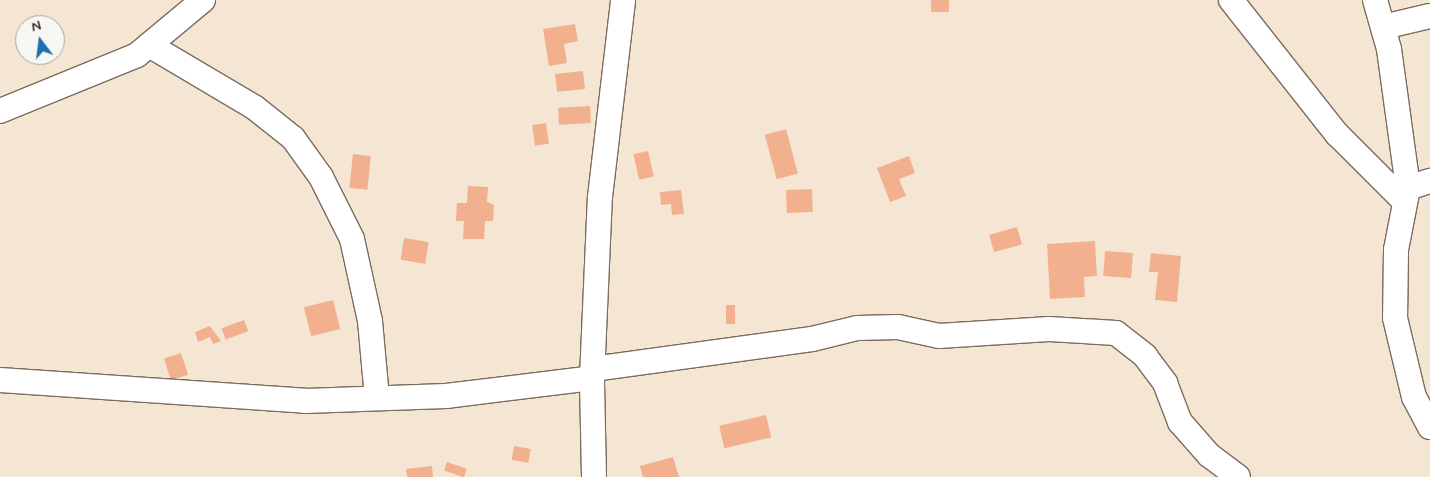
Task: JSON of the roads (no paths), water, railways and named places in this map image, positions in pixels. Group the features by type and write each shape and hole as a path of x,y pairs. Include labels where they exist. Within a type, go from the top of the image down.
{"street":[{"path":"0,111 137,55 203,0"},
{"path":"594,477 592,373 600,197 623,0"},
{"path":"1230,0 1338,134 1406,195"},
{"path":"1375,0 1403,134 1406,195 1396,250 1395,318 1414,397 1430,427"},
{"path":"1382,27 1430,16"},
{"path":"149,45 254,107 293,138 321,177 352,239 370,320 377,398"},
{"path":"1406,195 1430,181"},
{"path":"0,380 306,401 446,396 857,328 898,327 939,336 1049,329 1116,334 1145,356 1165,383 1180,422 1209,455 1238,477"}]}
